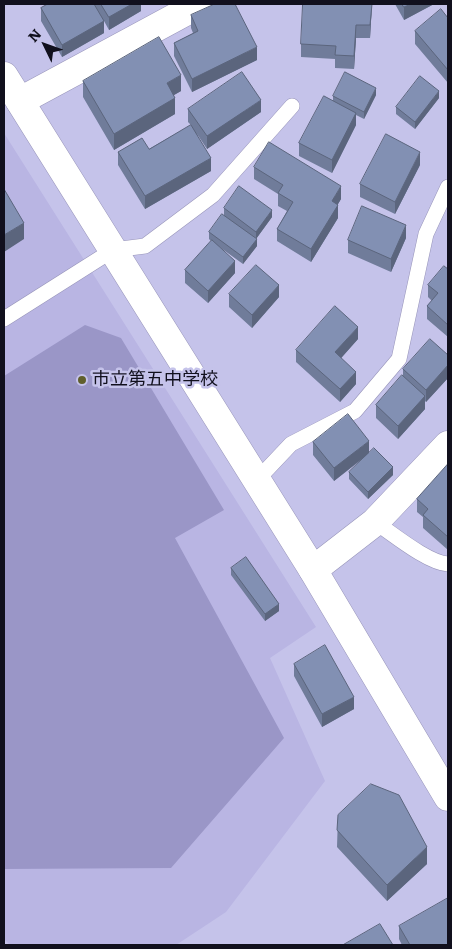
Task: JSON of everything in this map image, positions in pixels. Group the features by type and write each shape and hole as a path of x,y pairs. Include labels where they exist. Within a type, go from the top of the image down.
{"street":[{"path":"20,101 200,4"},
{"path":"4,76 313,570 448,797"},
{"path":"313,570 375,522 448,445"}],"lane":[{"path":"4,319 113,250 145,246 213,195 292,106"},
{"path":"257,480 291,444 355,411 400,359 426,234 448,187"},
{"path":"375,522 425,555 440,563 448,564"}],"shaded area":[{"name":"市立第五中学校","path":"4,133 316,627 270,658 325,781 226,912 176,945 10,945 4,939"},
{"name":"市立第五中学校","path":"85,325 121,338 224,510 175,538 284,738 171,868 4,869 4,376"}],"building":[{"path":"48,4 94,4 104,21 62,45 41,8"},
{"path":"101,4 132,4 109,17"},
{"path":"215,4 235,4 257,47 192,79 174,43 198,31 191,15"},
{"path":"303,4 372,4 370,25 356,25 354,56 335,55 336,46 301,44"},
{"path":"441,9 448,18 448,70 415,31"},
{"path":"159,37 181,75 167,83 175,98 114,134 83,81"},
{"path":"242,72 261,100 207,136 188,109"},
{"path":"345,72 376,88 364,112 333,96"},
{"path":"420,76 439,91 415,122 396,107"},
{"path":"324,96 356,113 332,160 299,143"},
{"path":"191,125 211,158 145,196 118,152 142,138 149,149"},
{"path":"386,134 420,152 395,202 360,184"},
{"path":"269,142 341,186 332,201 338,205 311,249 277,229 293,202 278,193 283,185 254,167"},
{"path":"239,186 272,210 256,232 224,208"},
{"path":"4,189 24,223 4,235"},
{"path":"362,206 406,225 391,259 348,240"},
{"path":"222,214 257,239 243,257 209,232"},
{"path":"212,240 235,261 208,291 185,270"},
{"path":"256,265 279,285 252,315 229,294"},
{"path":"444,266 448,269 448,325 427,306 438,293 428,285"},
{"path":"335,306 358,327 335,352 356,372 340,389 296,350"},
{"path":"430,339 448,355 448,365 426,390 403,369"},
{"path":"402,375 425,396 398,426 376,405"},
{"path":"348,414 369,441 334,468 313,442"},
{"path":"374,448 393,467 368,492 349,472"},
{"path":"448,464 448,537 423,515 428,509 417,499"},
{"path":"246,557 279,604 265,614 231,568"},
{"path":"325,645 354,697 322,714 294,664"},
{"path":"371,784 399,795 427,847 387,885 337,830 338,815"},
{"path":"448,898 448,945 410,945 399,926"},
{"path":"380,924 393,945 343,945"}],"place":[{"name":"市立第五中学校","path":"82,380"}]}
